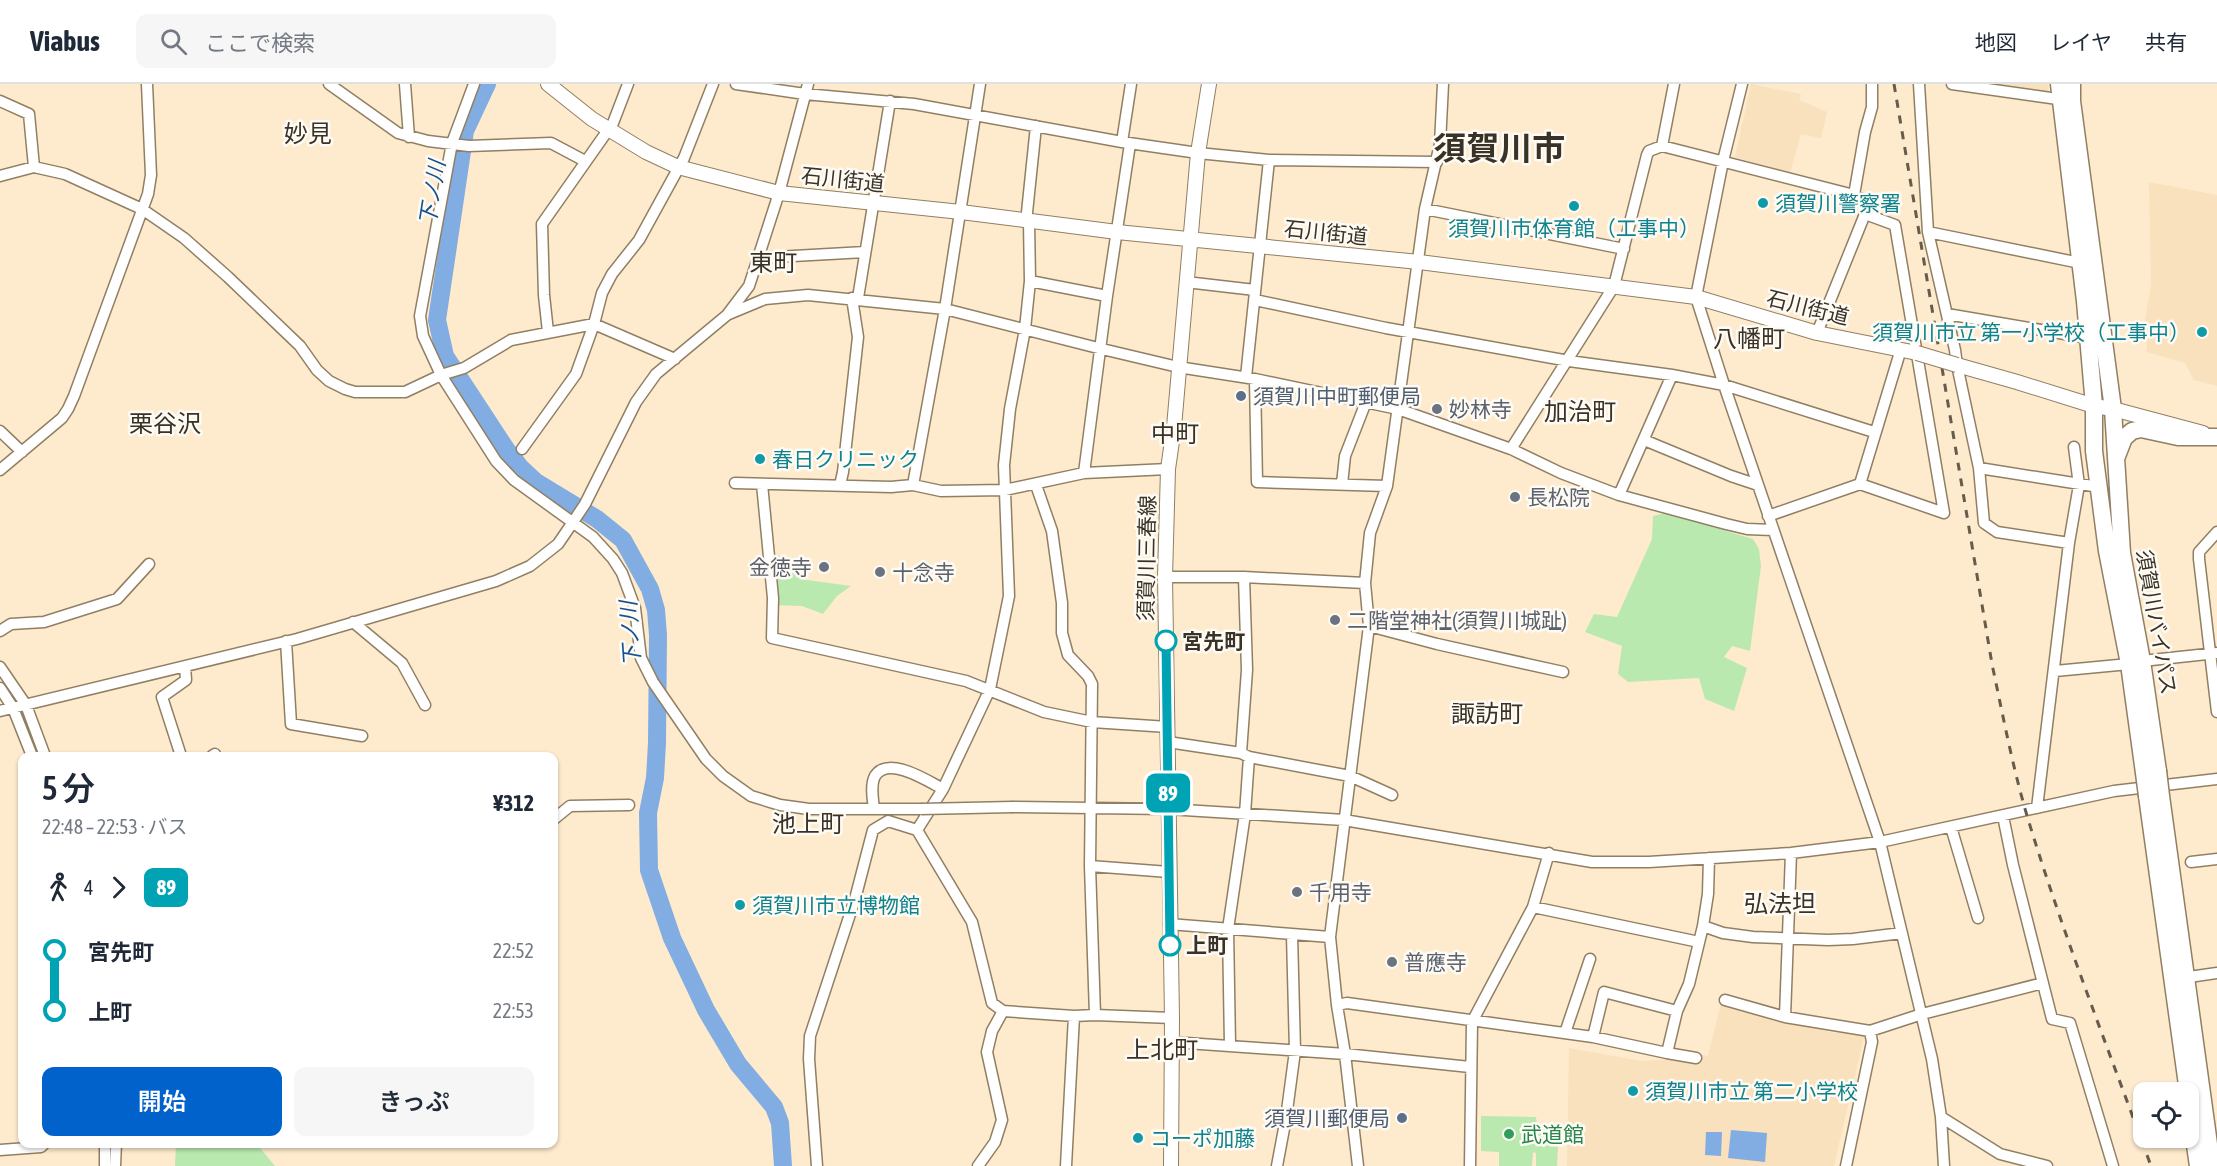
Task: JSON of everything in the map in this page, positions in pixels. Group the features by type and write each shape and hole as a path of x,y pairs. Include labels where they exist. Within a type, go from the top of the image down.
{"highway":[{"name":"須賀川バイパス","path":"2072,84 2063,95 2094,406 2094,451 2107,551 2136,663"},
{"name":"須賀川バイパス","path":"2063,95 2105,355 2112,409 2122,553 2154,796 2180,978 2212,1166"},
{"path":"2094,406 2099,393 2099,369 2105,355"},
{"path":"2115,461 2124,438 2132,431 2141,429 2178,437 2217,437"},
{"name":"須賀川バイパス","path":"2180,978 2187,1082"},
{"name":"須賀川バイパス","path":"2196,1148 2198,1166"}],"main road":[{"name":"石川街道","path":"548,84 559,95 646,152 678,167 778,194 961,212 1118,232 1419,262 1696,297 1817,333 1917,353 2094,406 2217,437"},
{"name":"須賀川三春線","path":"1171,1166 1172,1018 1165,577 1168,469 1198,153 1209,84"}],"street":[{"path":"0,470 48,430 69,409 142,209 151,175 147,84"},
{"path":"329,84 398,133 409,137 469,146 551,142 585,161"},
{"path":"405,84 409,137"},
{"path":"474,84 452,143 420,316 423,336 441,375 496,460 514,480 593,537 614,559 622,573 635,608 641,658 653,682 706,759 723,776 751,796 780,805 809,809 1013,807 1168,809 1344,820 1592,861 1649,862 1791,853 1880,842 2114,791 2217,779"},
{"path":"548,332 544,295 542,224 608,129 628,84"},
{"path":"522,449 576,374 594,324 602,293 612,274 639,240 684,158 713,84"},
{"path":"736,84 806,89 890,101 1126,143 1198,153 1269,160 1437,162"},
{"path":"913,485 945,309 980,84"},
{"path":"1084,473 1102,350 1107,296 1118,232 1131,84"},
{"path":"1358,1166 1345,1054 1336,1005 1330,937 1369,626 1365,583 1370,533 1387,486 1425,209 1440,144 1443,84"},
{"path":"1662,146 1674,84"},
{"path":"1742,84 1723,161 1696,297 1768,516 1880,842 1932,1059 1941,1116 1944,1166"},
{"path":"1854,195 1865,132 1872,107 1872,84"},
{"path":"1919,84 1928,232 1979,468 1984,523 1997,532 2069,543"},
{"path":"1952,84 2063,95"},
{"path":"0,711 286,641 496,581 530,566 558,544 585,504 636,402 656,374 727,315 749,286 778,194 806,89"},
{"path":"0,100 29,114 34,167"},
{"path":"840,485 858,337 855,298 890,101"},
{"path":"917,830 943,789 990,689 1009,596 1004,465 1010,409 1030,280 1027,222 1036,126"},
{"path":"1511,449 1569,361 1614,286 1647,155 1649,151 1662,146 1854,195 1871,204 1817,333"},
{"path":"1269,160 1255,295 1250,378 1257,482 1387,486"},
{"path":"0,176 34,167 65,174 142,209 184,238 228,277 300,346 317,369 338,386 355,392 405,393 441,375 464,368 511,340 594,324 675,359"},
{"path":"1425,209 1624,249"},
{"path":"1768,516 1860,484 1944,513 1896,225 1865,214"},
{"path":"1928,232 2080,264"},
{"path":"758,258 865,252"},
{"path":"1030,280 1107,296"},
{"path":"1186,282 1255,295 1408,331 1569,361 1672,375 1724,385 1875,432"},
{"path":"727,315 765,299 808,295 945,309 1102,350 1178,367 1250,378 1398,409 1511,449 1561,473 1619,495 1747,529 1773,530"},
{"path":"1947,314 2088,338"},
{"path":"1860,484 1900,349"},
{"path":"1619,495 1672,375"},
{"path":"1342,484 1345,456 1366,402"},
{"path":"0,431 22,452"},
{"path":"1644,440 1758,485"},
{"path":"2037,808 2069,543 2079,485 2074,447"},
{"path":"1979,468 2099,487"},
{"path":"735,483 891,487 913,485 941,491 1005,490 1084,473 1168,469"},
{"path":"762,484 773,598 772,638 966,681 1044,712 1092,722 1168,727"},
{"path":"1036,485 1052,531 1062,603 1062,633 1068,655 1088,676 1092,684 1090,866 1095,1015"},
{"path":"2217,532 2199,552 2214,654 2217,712"},
{"path":"0,631 12,624 44,622 117,599 149,564"},
{"path":"1165,577 1244,577 1365,583"},
{"path":"1230,1045 1228,929 1245,814 1247,670 1244,577"},
{"path":"353,622 402,663 425,705"},
{"path":"1369,626 1437,644 1563,672"},
{"path":"286,641 291,724 362,736"},
{"path":"2055,671 2214,654"},
{"path":"180,752 162,697 186,680 185,666"},
{"path":"0,667 26,705 44,752"},
{"path":"0,688 13,708 30,752"},
{"path":"1168,742 1350,776 1392,795"},
{"path":"874,809 872,789 875,776 882,770 892,767 910,772 943,789"},
{"path":"558,816 570,806 629,805"},
{"path":"2003,816 2052,1019 2070,1023 2113,1166"},
{"path":"817,1166 809,1059 810,1036 855,899 873,830 888,821 917,830 972,922 992,1003 1003,1011 1074,1016 1172,1018"},
{"path":"1951,827 1978,918"},
{"path":"1785,1017 1791,853"},
{"path":"1470,1166 1472,1022 1533,907 1549,854"},
{"path":"1667,1053 1677,1011 1689,984 1703,926 1708,894 1709,858"},
{"path":"2191,862 2217,859"},
{"path":"1090,866 1169,872"},
{"path":"1533,907 1699,942"},
{"path":"1169,924 1330,937"},
{"path":"1703,926 1723,933 1753,937 1852,939 1902,933"},
{"path":"1277,1166 1285,1128 1295,1051 1292,935"},
{"path":"1565,1034 1590,959"},
{"path":"2180,978 2217,973"},
{"path":"1725,1000 1785,1017 1870,1031 1922,1014 2043,983"},
{"path":"1593,1037 1604,992 1677,1011"},
{"path":"1336,1005 1347,1003 1593,1037 1696,1058"},
{"path":"978,1166 995,1142 1002,1120 987,1052 992,1031 1003,1011"},
{"path":"1066,1166 1074,1016"},
{"path":"1846,1166 1872,1042 1870,1031"},
{"path":"1172,1042 1345,1054 1470,1067"},
{"path":"1941,1116 2000,1154 2047,1166"},
{"path":"0,1150 27,1148"},
{"path":"105,1148 105,1166"},
{"path":"115,1166 116,1148"},
{"path":"2000,1154 2001,1166"}],"shaded area":[{"path":"1751,84 1801,94 1799,100 1827,112 1821,138 1801,134 1790,173 1735,157"},
{"path":"1996,84 2048,84 2049,96 1996,87"},
{"path":"2149,182 2217,195 2217,386 2194,380 2185,363 2147,352 2145,319 2151,285"},
{"path":"1721,1004 1834,1033 1866,1028 1834,1166 1567,1166 1569,1048 1642,1061 1671,1059 1696,1064 1699,1054 1708,1056"}],"green space":[{"path":"1666,513 1753,539 1759,549 1761,566 1750,651 1732,646 1724,657 1747,668 1734,711 1705,699 1699,678 1628,682 1618,674 1622,646 1585,632 1594,614 1617,617 1652,539 1653,516"},
{"path":"773,555 804,559 800,579 851,586 837,596 823,614 802,606 773,605"},
{"path":"1481,1116 1536,1117 1537,1125 1559,1125 1557,1166 1536,1166 1536,1153 1533,1152 1532,1166 1499,1166 1499,1152 1481,1151"},
{"path":"176,1148 260,1148 275,1166 175,1166"}],"water":[{"path":"1731,1130 1767,1133 1765,1162 1728,1158"},
{"path":"1706,1132 1722,1132 1721,1156 1705,1155"}],"waterway":[{"name":"下ノ川","path":"487,84 465,131 437,320 445,356 520,467 536,482 597,519 623,540 650,589 656,610 658,635 657,743 655,778 648,813 649,870 672,938 706,1010 738,1064 774,1107 780,1123 783,1166"}],"railway":[{"path":"1894,84 1992,664 2013,762 2028,819 2056,907 2151,1166"}],"bus line":[{"name":"89","path":"1166,641 1170,945"}],"place":[{"name":"須賀川警察署","path":"1763,203"},
{"name":"須賀川市体育館（工事中）","path":"1574,206"},
{"name":"須賀川市立 第一小学校（工事中）","path":"2202,332"},
{"name":"須賀川中町郵便局","path":"1241,396"},
{"name":"妙林寺","path":"1437,409"},
{"name":"春日クリニック","path":"760,459"},
{"name":"長松院","path":"1515,497"},
{"name":"金徳寺","path":"824,567"},
{"name":"十念寺","path":"880,572"},
{"name":"二階堂神社(須賀川城趾)","path":"1335,620"},
{"name":"宮先町","path":"1166,641"},
{"name":"千用寺","path":"1297,892"},
{"name":"須賀川市立博物館","path":"740,905"},
{"name":"上町","path":"1170,945"},
{"name":"普應寺","path":"1392,962"},
{"name":"須賀川市立 第二小学校","path":"1633,1091"},
{"name":"須賀川郵便局","path":"1402,1118"},
{"name":"武道館","path":"1509,1134"},
{"name":"コーポ加藤","path":"1138,1138"}],"district":[{"name":"妙見","path":"308,133"},
{"name":"須賀川市","path":"1499,148"},
{"name":"東町","path":"773,262"},
{"name":"八幡町","path":"1749,338"},
{"name":"加治町","path":"1580,411"},
{"name":"栗谷沢","path":"165,423"},
{"name":"中町","path":"1175,433"},
{"name":"諏訪町","path":"1487,713"},
{"name":"池上町","path":"808,823"},
{"name":"弘法坦","path":"1780,903"},
{"name":"上北町","path":"1162,1049"}]}
